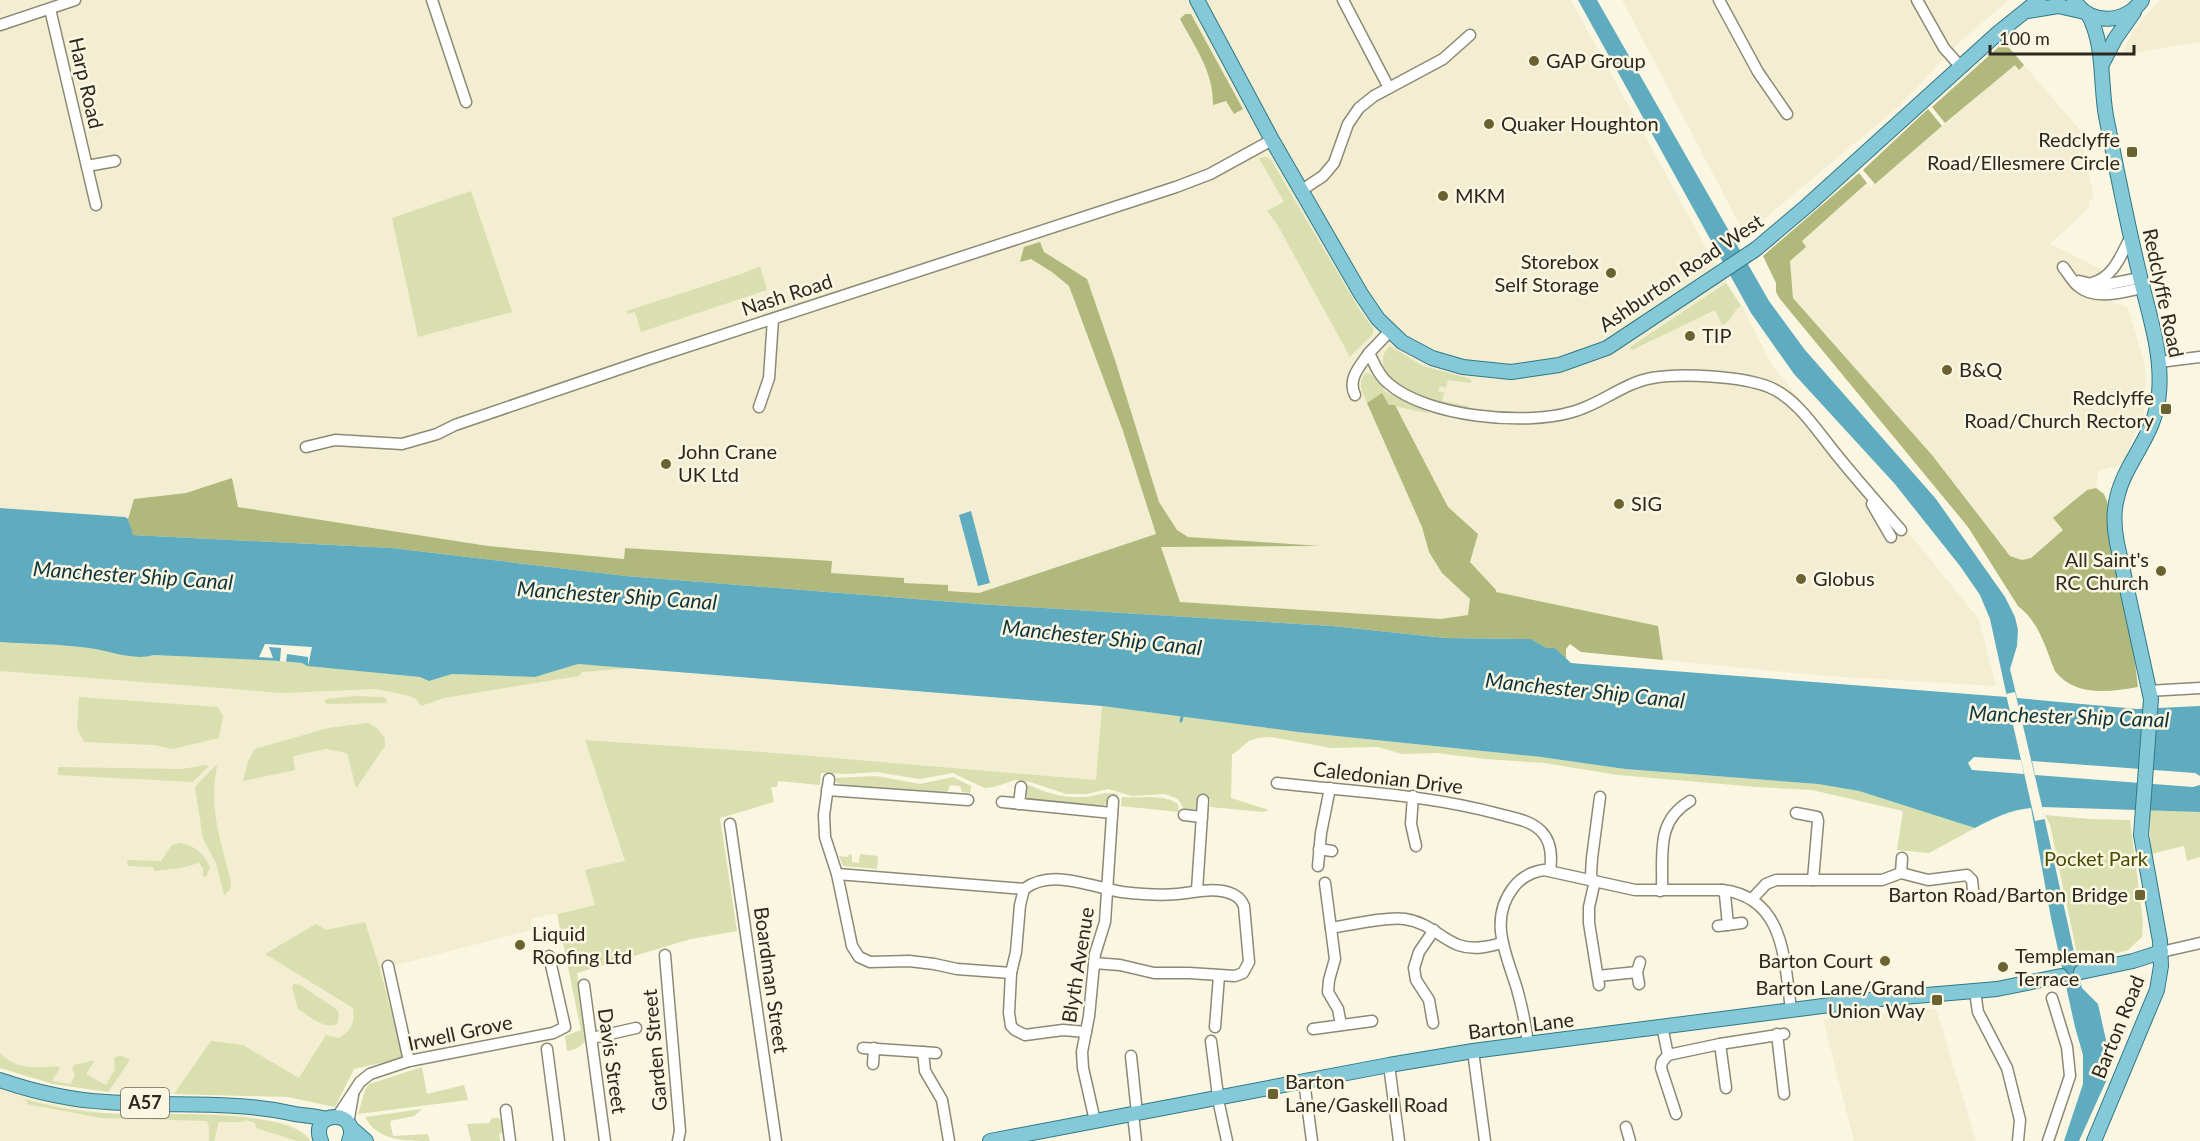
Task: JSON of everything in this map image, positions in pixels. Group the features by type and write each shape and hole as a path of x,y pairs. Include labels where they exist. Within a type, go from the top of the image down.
{"main road":[{"name":"Ashburton Road West","path":"1197,0 1272,140 1361,294 1390,331 1416,350 1432,358 1463,367 1511,372 1575,361 1607,348 1756,249 1808,205 1960,66 2039,0"},
{"path":"2074,0 2086,13"},
{"path":"2021,13 2058,6 2109,20 2130,13 2140,3"},
{"path":"2102,64 2115,39 2140,3"},
{"name":"Redclyffe Road","path":"2086,13 2094,27 2102,64 2106,113 2159,362 2157,410 2143,444 2121,486 2114,518 2117,543 2150,695 2142,817"},
{"name":"Barton Road","path":"2094,1141 2157,990 2161,952 2155,905 2141,835 2142,817"},
{"path":"2081,972 2133,961 2161,952"},
{"name":"Barton Lane","path":"990,1141 1020,1138 1095,1121 1473,1051 1791,1009 1975,992 2061,976"},
{"name":"A57","path":"0,1080 28,1090 71,1098 118,1103 243,1105 293,1114 310,1114 342,1125"},
{"name":"A57","path":"293,1114 313,1128 320,1138"},
{"path":"320,1138 320,1125 342,1125 366,1141"}],"street":[{"path":"0,25 75,0"},
{"path":"432,0 466,102"},
{"path":"1343,0 1389,88"},
{"path":"1719,0 1758,72 1787,114"},
{"path":"1917,0 1944,48 1960,66"},
{"name":"Harp Road","path":"50,9 96,205"},
{"path":"1302,190 1323,176 1334,163 1348,124 1359,108 1389,88 1443,60 1470,35"},
{"name":"Nash Road","path":"306,447 335,440 402,444 423,438 537,396 1185,184 1236,161 1272,140"},
{"path":"87,166 116,161"},
{"path":"2086,284 2098,281 2111,272 2131,236"},
{"path":"2063,267 2079,287 2098,294 2120,293 2141,283"},
{"path":"2071,276 2086,284 2141,283"},
{"path":"759,407 769,378 773,319"},
{"path":"1355,395 1352,388 1354,375 1369,353 1390,331"},
{"path":"1369,353 1386,381 1408,396 1438,408 1486,416 1534,417 1568,413 1649,378 1686,376 1753,382 1769,387 1789,399 1802,412 1901,530"},
{"path":"2159,362 2200,357"},
{"path":"1862,485 1890,537"},
{"path":"2150,695 2200,688"},
{"name":"Caledonian Drive","path":"1277,783 1293,779 1330,788 1413,796 1463,805 1529,822 1547,839 1550,870"},
{"path":"968,800 954,793 828,784 824,815 825,837 837,874 852,946 864,960 926,963 957,969 1011,973"},
{"path":"1019,804 1021,787"},
{"path":"1318,866 1330,788"},
{"path":"1413,796 1406,833 1416,846"},
{"path":"1600,797 1592,858 1591,875 1594,885 1589,907 1589,922 1598,980 1639,967 1639,984"},
{"path":"1197,890 1203,800"},
{"name":"Blyth Avenue","path":"1095,1121 1083,1068 1082,1052 1096,948 1105,922 1113,801"},
{"path":"1660,891 1665,829 1672,816 1690,801"},
{"path":"1002,802 1112,813"},
{"path":"1796,813 1817,817 1813,880"},
{"path":"1184,815 1202,817"},
{"name":"Boardman Street","path":"730,824 776,1141"},
{"path":"1319,849 1332,851"},
{"path":"1901,873 1902,858"},
{"path":"1528,1044 1517,989 1502,942 1501,915 1511,891 1529,874 1550,870 1635,890 1722,890 1732,891 1752,899 1764,909 1779,935 1791,1009"},
{"path":"1752,899 1770,881 1881,880 1901,873 1928,880 1967,875 1972,880 1974,890"},
{"path":"837,874 1024,889 1036,882 1046,880 1091,884 1121,892 1173,895 1197,890 1231,893 1241,900 1244,906 1249,963 1239,975 1230,977 1189,973 1154,973 1120,965 1094,963"},
{"path":"1325,883 1335,959 1328,992 1338,1009 1341,1025"},
{"path":"1024,889 1011,973 1008,1013 1011,1026 1015,1030 1031,1035 1063,1030 1086,1032"},
{"path":"1722,890 1725,895 1723,926 1742,923"},
{"path":"1316,903 1328,902"},
{"path":"1331,927 1401,918 1423,924 1461,948 1479,948 1502,942"},
{"path":"1433,1023 1436,1008 1416,980 1414,968 1419,952 1434,930"},
{"path":"2161,952 2200,944"},
{"name":"Garden Street","path":"665,955 680,1131 678,1141"},
{"name":"Irwell Grove","path":"342,1125 360,1082 370,1074 409,1061 553,1033 565,1027 549,956"},
{"path":"388,966 409,1061"},
{"path":"1215,1027 1219,976"},
{"name":"Davis Street","path":"584,985 605,1141"},
{"path":"1975,992 1978,1012 2007,1068 2020,1120 2018,1141"},
{"path":"2048,1141 2070,1076 2067,1047 2052,998"},
{"path":"1312,1029 1372,1021"},
{"path":"1662,1026 1668,1055"},
{"path":"592,1038 636,1028"},
{"path":"1687,1104 1675,1110 1661,1068 1662,1062 1668,1055 1781,1034 1784,1094"},
{"path":"1211,1041 1227,1141"},
{"path":"1720,1044 1726,1088"},
{"path":"873,1064 869,1048 936,1053"},
{"path":"547,1049 559,1141"},
{"path":"1473,1051 1485,1141"},
{"path":"923,1052 925,1071 942,1100 949,1141"},
{"path":"1131,1056 1136,1141"},
{"path":"1389,1065 1399,1141"},
{"path":"1304,1081 1312,1141"},
{"path":"506,1110 510,1141"},
{"path":"1626,1127 1630,1141"}],"shaded area":[{"path":"0,0 1571,0 1712,259 1742,306 1771,364 1979,619 1996,686 1827,676 1663,660 1658,626 1468,616 1441,619 1180,602 1156,535 979,593 948,591 948,585 904,583 903,578 831,573 832,561 625,548 624,559 488,546 237,507 232,478 186,493 134,499 128,519 0,508"},
{"path":"1622,0 2009,0 1961,41 1898,107 1745,235"},
{"path":"2160,0 2200,0 2200,42 2121,55 2133,31"},
{"path":"2015,64 2019,69 2024,65 2080,130 2094,199 2089,200 2089,208 2050,244 2101,269 2111,303 2121,304 2128,308 2145,366 2146,395 2144,412 2124,461 2118,466 2098,471 2096,488 2092,488 2054,519 2064,530 2031,558 2022,560 2010,556 1932,455 1793,298 1790,261 1805,247 1802,241 1867,183 1871,187"},
{"path":"0,642 578,664 1102,706 1096,780 763,752 585,740 625,861 595,905 531,919 531,930 381,969 403,1058 354,1069 335,1107 288,1097 108,1092 53,1084 0,1068"},
{"path":"1936,1009 1976,1141 1854,1141 1823,1019"},
{"path":"0,1088 107,1114 237,1114 289,1124 313,1138 313,1141 0,1141"}],"green space":[{"path":"1185,14 1191,14 1243,109 1234,114 1226,101 1213,105 1207,71 1180,19"},
{"path":"2004,42 2024,65 2019,70 2015,65 1945,123 1932,107"},
{"path":"1928,109 1942,126 1875,184 1863,170"},
{"path":"1266,157 1271,160 1361,312 1373,328 1373,334 1350,357 1277,224 1267,211 1284,202 1259,158"},
{"path":"1859,173 1867,183 1802,241 1806,247 1790,261 1793,298 1932,455 2010,556 2022,560 2031,558 2063,530 2053,518 2087,490 2096,488 2104,494 2132,639 2138,687 2104,691 2082,689 2063,679 2055,671 2037,628 2018,606 1968,527 1776,292 1776,283 1763,256"},
{"path":"471,191 512,312 418,337 392,218"},
{"path":"1040,242 1044,252 1087,279 1159,502 1177,530 1188,537 1320,546 1161,547 1180,602 1441,619 1468,615 1470,599 1442,573 1429,552 1422,527 1367,403 1382,393 1389,405 1395,405 1448,507 1478,534 1470,562 1496,592 1658,626 1663,660 1581,652 1570,644 1566,649 1566,659 1555,648 1547,648 1529,639 1446,638 1332,626 979,604 626,576 392,548 132,535 128,519 134,499 186,493 232,478 238,507 488,546 624,559 625,548 832,561 831,573 904,578 904,583 948,585 948,591 979,593 1156,534 1123,431 1069,286 1031,259 1020,262 1024,247"},
{"path":"760,266 767,290 641,332 635,312 628,314 627,311"},
{"path":"1726,283 1741,306 1726,323 1722,325 1715,310 1632,350 1630,347"},
{"path":"1390,346 1423,366 1471,379 1471,383 1448,380 1446,388 1440,386 1438,391 1444,393 1442,401 1468,406 1468,409 1427,399 1396,381 1383,364 1384,355"},
{"path":"1366,373 1371,374 1386,392 1431,414 1389,405 1382,393 1367,403 1361,384"},
{"path":"0,642 97,649 138,657 154,655 303,663 307,666 420,677 429,681 451,674 535,677 578,664 632,668 582,672 579,676 444,698 421,706 416,699 406,695 375,689 284,693 0,671"},
{"path":"355,696 384,697 387,700 386,703 327,704 324,702 327,699"},
{"path":"79,697 218,707 223,716 219,738 173,749 154,745 84,742 77,728"},
{"path":"1102,706 1298,732 1541,757 1625,769 1818,784 1859,791 1975,828 1929,853 1897,850 1903,811 1812,790 1618,775 1544,763 1437,753 1402,754 1378,747 1331,748 1271,737 1249,741 1232,755 1231,798 1269,810 1264,812 1210,807 1211,799 1198,798 1196,809 1184,809 1178,799 1165,794 1132,796 1108,789 1087,794 1066,794 1030,782 1015,780 984,788 953,773 920,779 876,772 821,773 820,785 778,781 777,787 771,787 774,802 720,818 737,931 691,939 577,973 588,1036 580,1046 567,1051 565,1036 581,1030 557,914 595,905 585,870 625,861 585,740 763,752 1096,780"},
{"path":"368,723 377,728 385,738 385,746 356,788 347,753 326,749 293,756 295,770 243,781 248,761 255,749 328,728"},
{"path":"207,765 208,767 193,782 58,775 58,767 181,769"},
{"path":"217,766 215,811 231,881 230,890 224,895 216,863 203,839 195,787"},
{"path":"876,776 920,784 953,777 971,786 970,793 962,792 960,786 950,785 948,791 944,793 845,785 837,783 834,778"},
{"path":"1029,785 1063,796 1085,797 1109,793 1118,794 1118,798 1109,798 1108,803 1102,806 1032,801 1026,794"},
{"path":"1122,797 1165,799 1178,804 1179,812 1121,806"},
{"path":"2149,810 2200,812 2200,857 2187,861 2184,846 2151,854"},
{"name":"Pocket Park","path":"2045,815 2130,820 2143,922 2142,937 2128,950 2079,963 2050,825"},
{"path":"180,843 195,848 205,858 210,867 206,877 203,876 203,868 199,863 154,871 153,867 128,866 127,860 161,861 172,845"},
{"path":"849,854 852,855 852,862 859,863 860,854 878,856 877,869 843,866 839,856 848,857"},
{"path":"365,922 403,1058 354,1069 335,1107 288,1097 174,1094 211,1041 243,1045 299,1078 326,1035 339,1038 350,1029 353,1022 353,1008 265,954 316,924 326,930"},
{"path":"294,984 300,985 336,1009 339,1014 337,1024 322,1024 298,1009 292,987"},
{"path":"0,1053 6,1059 27,1067 57,1066 60,1068 52,1081 71,1084 75,1075 72,1068 74,1065 95,1060 86,1074 106,1085 115,1069 114,1058 120,1055 130,1060 108,1092 53,1084 0,1068"},
{"path":"422,1067 427,1094 464,1085 468,1100 358,1114 369,1084"},
{"path":"17,1097 91,1112 214,1115 275,1122 297,1130 310,1141 297,1141 256,1128 255,1123 246,1120 219,1122 214,1141 209,1141 207,1121 101,1118 27,1104 27,1101"},
{"path":"422,1109 414,1116 390,1121 393,1136 428,1134 430,1141 393,1138 377,1131 365,1117"},
{"path":"492,1118 502,1121 504,1131 499,1134 500,1141 471,1141 467,1124 489,1123"}],"water":[{"name":"Manchester Ship Canal","path":"1578,0 1597,0 1769,301 1805,350 1936,499 2005,597 2015,617 2018,630 2017,646 2010,669 2017,698 2137,709 2200,706 2200,776 2195,773 2032,761 2035,775 2193,787 2200,785 2200,812 2042,807 2082,988 2098,1004 2110,1058 2108,1077 2079,1141 2064,1141 2083,1084 2083,1055 2051,918 2031,808 2002,815 1975,828 1859,791 1818,784 1625,769 1541,757 1298,732 1102,706 578,664 535,677 452,674 429,681 420,677 307,666 302,663 280,661 154,655 138,657 97,649 0,642 0,508 125,517 128,519 133,535 392,548 626,576 979,604 1332,626 1446,638 1530,639 1547,648 1555,648 1571,663 2007,697 1990,619 1980,595 1894,483 1794,374 1751,313","holes":["1974,757 2021,760 2024,774 1972,770 1968,763"]},
{"path":"971,511 990,583 978,586 959,515"}],"pier":[{"path":"265,644 312,647 308,666 308,657 287,654 286,662 280,661 281,648 269,647 273,658 259,657"},
{"path":"2015,692 2045,819 2035,821 2006,694"}],"waterway":[{"path":"1181,721 1182,717"}],"place":[{"name":"GAP Group","path":"1534,61"},
{"name":"Quaker Houghton","path":"1489,124"},
{"name":"Redclyffe Road/Ellesmere Circle","path":"2132,152"},
{"name":"MKM","path":"1443,196"},
{"name":"Storebox Self Storage","path":"1611,273"},
{"name":"TIP","path":"1690,336"},
{"name":"B&Q","path":"1947,370"},
{"name":"Redclyffe Road/Church Rectory","path":"2166,409"},
{"name":"John Crane UK Ltd","path":"666,464"},
{"name":"SIG","path":"1619,504"},
{"name":"All Saint's RC Church","path":"2161,571"},
{"name":"Globus","path":"1801,579"},
{"name":"Barton Road/Barton Bridge","path":"2140,895"},
{"name":"Liquid Roofing Ltd","path":"520,945"},
{"name":"Barton Court","path":"1885,961"},
{"name":"Templeman Terrace","path":"2003,967"},
{"name":"Barton Lane/Grand Union Way","path":"1937,1000"},
{"name":"Barton Lane/Gaskell Road","path":"1273,1094"}]}
